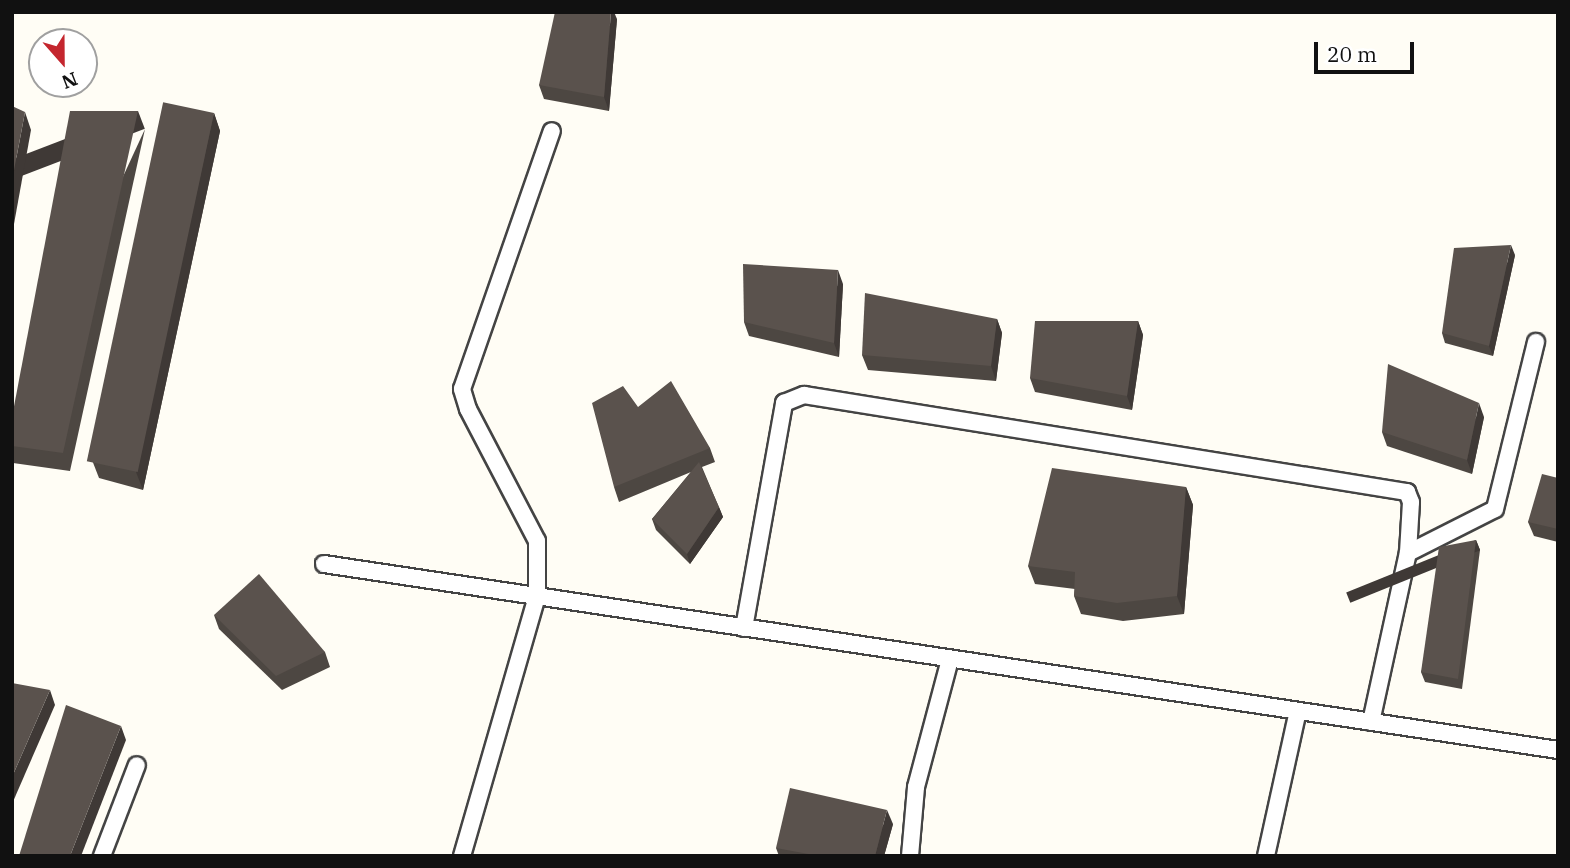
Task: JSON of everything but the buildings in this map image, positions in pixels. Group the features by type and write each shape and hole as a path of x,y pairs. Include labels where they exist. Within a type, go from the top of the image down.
{"lane":[{"path":"463,856 537,596 537,541 468,409 462,389 552,131"},
{"path":"1408,554 1496,509 1536,342"},
{"path":"744,628 784,403 804,395 1407,492 1411,502 1408,554 1371,722"},
{"path":"324,564 1558,750"},
{"path":"910,856 916,787 950,659"},
{"path":"1266,856 1298,711"},
{"path":"102,856 137,765"}]}
